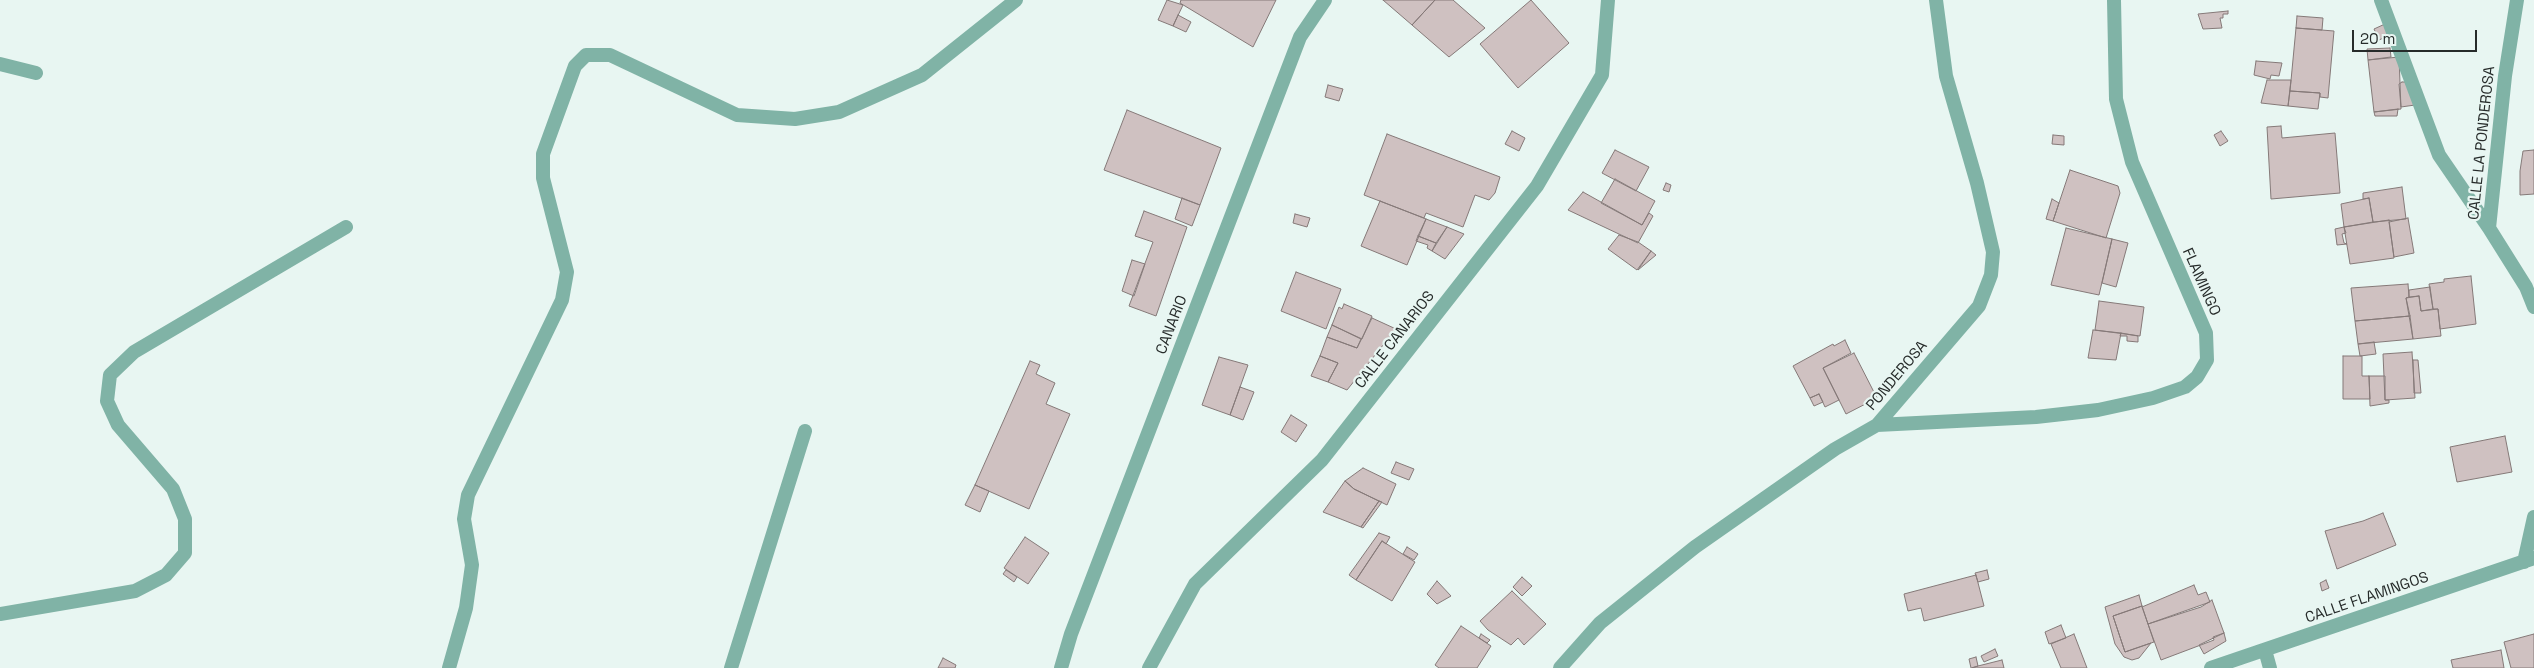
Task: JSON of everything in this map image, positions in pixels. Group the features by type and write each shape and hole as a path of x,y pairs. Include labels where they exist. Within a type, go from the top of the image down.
{"street":[{"path":"449,668 466,608 472,565 464,519 468,494 562,300 567,272 543,178 543,154 575,66 586,55 610,55 737,115 795,119 839,112 922,75 1016,0"},
{"name":"CANARIO","path":"1061,668 1071,634 1300,37 1325,0"},
{"name":"CALLE CANARIOS","path":"1149,668 1195,584 1322,460 1537,186 1602,74 1608,0"},
{"name":"PONDEROSA","path":"1560,668 1600,623 1695,547 1835,449 1877,425 1978,306 1991,276 1993,252 1977,183 1946,76 1936,0"},
{"name":"FLAMINGO","path":"1877,425 2036,417 2098,410 2153,398 2185,387 2197,377 2207,360 2206,333 2132,162 2116,99 2114,0"},
{"path":"2381,0 2439,155 2489,228"},
{"name":"CALLE LA PONDEROSA","path":"2517,0 2504,76 2489,228 2526,287 2534,307"},
{"path":"0,64 36,73"},
{"path":"0,614 135,592 166,575 185,553 185,519 173,489 118,425 107,401 110,375 134,352 346,227"},
{"path":"731,668 805,431"},
{"path":"2529,560 2534,517"},
{"name":"CALLE FLAMINGOS","path":"2211,668 2529,560"},
{"path":"2265,650 2270,668"}],"building":[{"path":"1167,0 1183,5 1173,26 1158,20"},
{"path":"1181,0 1276,0 1253,47 1180,3"},
{"path":"1383,0 1435,0 1412,25"},
{"path":"1435,0 1453,0 1485,28 1449,57 1412,25"},
{"path":"1531,0 1569,43 1518,88 1480,44"},
{"path":"2228,11 2228,14 2223,14 2223,18 2220,18 2222,28 2203,29 2198,14"},
{"path":"1178,15 1191,22 1186,32 1173,26"},
{"path":"2297,16 2323,18 2322,30 2296,28"},
{"path":"2385,24 2390,35 2379,40 2374,29"},
{"path":"2296,28 2334,31 2328,98 2320,97 2320,93 2290,91"},
{"path":"2390,48 2391,57 2368,60 2367,49"},
{"path":"2399,57 2401,109 2374,112 2368,60"},
{"path":"2256,61 2282,63 2279,76 2271,75 2270,79 2254,75"},
{"path":"2267,80 2291,80 2288,106 2261,103"},
{"path":"2411,82 2415,105 2401,107 2399,84"},
{"path":"1328,85 1343,89 1339,101 1325,97"},
{"path":"2290,91 2320,93 2318,109 2288,106"},
{"path":"2398,109 2397,116 2375,116 2374,112"},
{"path":"1127,110 1221,148 1200,205 1104,170"},
{"path":"2281,126 2282,138 2335,133 2340,193 2271,199 2267,127"},
{"path":"1512,131 1525,138 1519,151 1505,144"},
{"path":"2221,131 2228,141 2220,146 2214,135"},
{"path":"1387,134 1500,177 1495,193 1489,200 1475,195 1463,227 1426,213 1424,218 1364,195"},
{"path":"2053,135 2064,136 2064,145 2052,144"},
{"path":"1615,150 1649,167 1636,191 1602,173"},
{"path":"2534,150 2534,194 2520,195 2520,171 2523,151"},
{"path":"2070,170 2118,186 2120,193 2106,238 2053,221"},
{"path":"1615,179 1655,201 1642,225 1601,203"},
{"path":"1666,183 1671,185 1669,192 1663,190"},
{"path":"2402,187 2406,219 2373,222 2369,198 2363,199 2363,193"},
{"path":"1583,192 1642,225 1649,213 1653,216 1638,243 1568,210"},
{"path":"1182,198 1200,205 1192,226 1175,219"},
{"path":"2369,198 2373,222 2344,227 2341,204"},
{"path":"2052,199 2059,203 2053,221 2046,219"},
{"path":"1380,201 1426,219 1407,265 1361,246"},
{"path":"1144,211 1187,227 1156,316 1129,306 1153,242 1135,236"},
{"path":"1295,214 1310,218 1307,227 1293,223"},
{"path":"2408,218 2414,253 2394,257 2389,222"},
{"path":"1426,219 1447,227 1436,243 1418,236"},
{"path":"2389,220 2394,258 2350,264 2344,227"},
{"path":"1447,227 1464,234 1445,259 1432,251"},
{"path":"2344,227 2346,233 2342,234 2344,243 2347,244 2337,245 2335,229"},
{"path":"2066,228 2112,239 2099,295 2051,285"},
{"path":"1619,235 1638,242 1651,251 1637,270 1608,249"},
{"path":"1418,236 1436,243 1432,251 1427,248 1428,245 1416,241"},
{"path":"2112,239 2128,243 2116,287 2102,283"},
{"path":"1651,251 1656,255 1638,270"},
{"path":"1132,260 1145,264 1134,296 1122,291"},
{"path":"1296,272 1341,289 1326,329 1281,311"},
{"path":"2471,276 2476,324 2440,329 2438,309 2433,309 2429,284 2444,282 2444,279"},
{"path":"2408,284 2409,297 2406,298 2410,316 2355,321 2351,288"},
{"path":"2430,287 2433,309 2421,311 2419,296 2409,297 2409,290"},
{"path":"2419,296 2421,311 2438,309 2441,336 2413,339 2406,298"},
{"path":"2099,301 2144,307 2140,336 2095,330"},
{"path":"1344,304 1372,316 1362,339 1332,325 1339,307 1342,309"},
{"path":"2410,316 2413,339 2358,344 2355,321"},
{"path":"1372,318 1396,329 1347,390 1328,382 1338,363 1320,356 1327,337 1357,348"},
{"path":"1332,325 1361,339 1357,348 1327,337"},
{"path":"2093,330 2121,333 2116,360 2088,358"},
{"path":"2121,333 2138,336 2138,342 2127,341 2127,336 2120,336"},
{"path":"1845,340 1851,353 1823,368 1839,400 1825,407 1819,394 1810,398 1793,366 1833,344 1834,346"},
{"path":"2374,342 2376,354 2360,356 2358,344"},
{"path":"2412,352 2415,398 2385,400 2383,354"},
{"path":"1854,353 1877,398 1846,414 1823,368"},
{"path":"1320,356 1338,363 1328,382 1311,376"},
{"path":"2343,356 2362,356 2362,376 2369,376 2370,399 2343,399"},
{"path":"1219,357 1248,365 1230,415 1202,405"},
{"path":"2413,360 2418,360 2421,393 2414,393"},
{"path":"1030,361 1040,365 1036,374 1055,383 1046,404 1070,414 1029,509 975,485"},
{"path":"2369,376 2385,376 2385,400 2389,400 2389,403 2370,406"},
{"path":"1240,387 1254,392 1243,420 1230,415"},
{"path":"1819,394 1823,402 1814,406 1810,398"},
{"path":"1291,415 1307,425 1296,442 1281,432"},
{"path":"2505,436 2512,472 2457,482 2450,447"},
{"path":"1396,462 1414,469 1409,480 1391,473"},
{"path":"1363,468 1396,484 1387,505 1354,489 1345,481"},
{"path":"1345,481 1354,489 1379,501 1361,527 1323,512"},
{"path":"975,485 989,491 980,512 965,505"},
{"path":"1379,501 1382,502 1363,528 1361,527"},
{"path":"2383,513 2396,545 2337,569 2325,531 2363,521"},
{"path":"1379,533 1390,537 1386,544 1382,541 1356,580 1349,575"},
{"path":"1025,537 1049,553 1028,584 1004,568"},
{"path":"1382,541 1415,562 1392,601 1356,580"},
{"path":"1407,547 1418,554 1414,560 1403,554"},
{"path":"1006,570 1017,577 1014,582 1003,574"},
{"path":"1987,570 1989,579 1978,582 1975,573"},
{"path":"1976,575 1984,606 1924,621 1921,608 1908,611 1904,594"},
{"path":"1522,577 1532,586 1522,596 1513,587"},
{"path":"2326,580 2329,588 2322,591 2320,583"},
{"path":"1437,581 1451,596 1437,604 1427,594"},
{"path":"2194,585 2198,595 2206,592 2210,602 2148,624 2142,607"},
{"path":"1512,591 1546,624 1524,645 1518,638 1511,645 1488,630 1480,621"},
{"path":"2139,595 2142,606 2113,616 2125,652 2151,643 2139,658 2132,660 2124,657 2115,644 2105,607"},
{"path":"2212,600 2224,633 2213,637 2214,640 2161,660 2148,624 2201,607"},
{"path":"2142,606 2154,642 2125,652 2113,616"},
{"path":"2061,625 2066,638 2049,644 2045,632"},
{"path":"1461,626 1491,646 1477,668 1439,668 1435,665"},
{"path":"2224,633 2226,641 2204,654 2199,645"},
{"path":"1481,634 1490,640 1487,643 1479,638"},
{"path":"2074,634 2087,668 2061,668 2051,644"},
{"path":"2534,634 2534,668 2511,668 2504,642"},
{"path":"1995,649 1998,656 1984,662 1981,656"},
{"path":"2501,650 2504,668 2453,668 2451,660"},
{"path":"1976,657 1978,666 1971,668 1969,659"},
{"path":"943,658 956,665 955,668 938,668"},
{"path":"2002,660 2004,668 1972,668 1978,666"}]}
